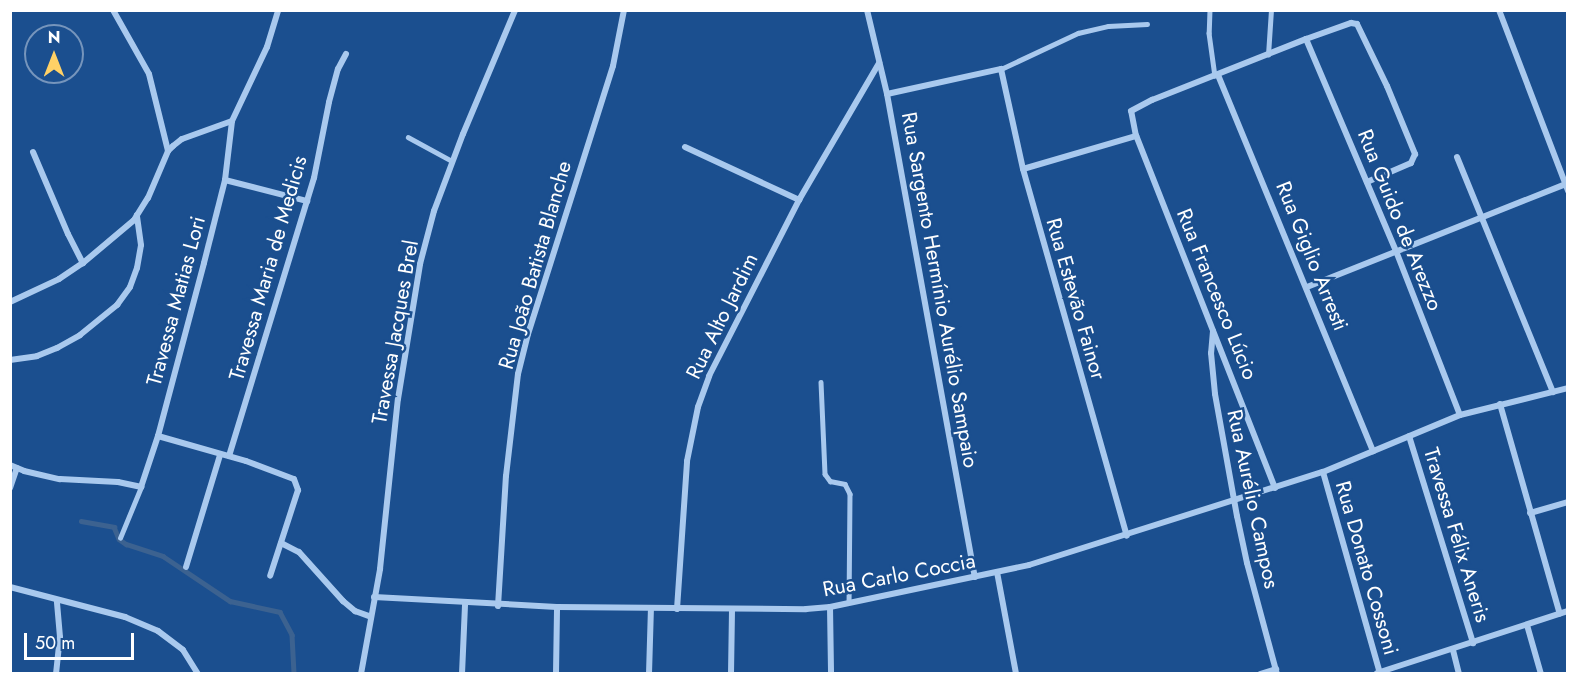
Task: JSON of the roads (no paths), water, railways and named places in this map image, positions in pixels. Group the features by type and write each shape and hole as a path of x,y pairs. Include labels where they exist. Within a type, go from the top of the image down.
{"street":[{"path":"113,10 148,74 168,151"},
{"name":"Travessa Matias Lori","path":"141,487 158,436 225,180 232,121 267,47 278,10"},
{"name":"Travessa Jacques Brel","path":"361,674 369,616 380,569 400,389 420,264 434,211 452,161 515,10"},
{"name":"Rua João Batista Blanche","path":"498,606 506,476 518,374 528,334 613,66 624,10"},
{"name":"Rua Sargento Hermínio Aurélio Sampaio","path":"867,10 887,94 975,576"},
{"path":"1499,10 1568,191"},
{"path":"1217,75 1306,39 1351,23 1356,24 1388,86 1415,154 1411,163 1367,182"},
{"name":"Rua Guido de Arezzo","path":"1306,39 1396,252 1460,415"},
{"name":"Travessa Maria de Medicis","path":"230,456 307,201 338,69 346,54"},
{"name":"Rua Alto Jardim","path":"677,609 687,461 698,407 726,339 799,200 879,63"},
{"path":"887,94 1001,69"},
{"name":"Rua Estevão Fainor","path":"1001,69 1023,170 1127,536"},
{"name":"Rua Francesco Lúcio","path":"1217,75 1131,111 1136,136 1275,488"},
{"name":"Rua Giglio Arresti","path":"1217,75 1307,286 1373,451"},
{"path":"10,302 59,279 83,263 137,215 148,198 168,151 182,140 232,121"},
{"path":"1023,170 1136,136"},
{"path":"685,147 799,200"},
{"path":"33,152 83,263"},
{"path":"1456,157 1553,392"},
{"path":"225,180 307,201"},
{"path":"1307,286 1483,218 1566,183"},
{"path":"10,360 37,356 57,348 87,330 117,305 130,286 137,268 141,245 137,215"},
{"name":"Rua Aurélio Campos","path":"1213,328 1211,354 1214,382 1235,502 1247,563 1276,671"},
{"name":"Rua Carlo Coccia","path":"374,597 557,608 830,607 1029,565 1127,536 1323,472 1460,415 1568,388"},
{"path":"1500,404 1560,614"},
{"path":"158,436 230,456 294,479 298,490 270,576"},
{"name":"Travessa Félix Aneris","path":"1409,436 1473,643"},
{"path":"186,567 220,454"},
{"path":"10,488 14,466 60,479 118,482 141,487"},
{"name":"Rua Donato Cossoni","path":"1323,472 1378,673"},
{"path":"1530,513 1568,502"},
{"path":"281,543 299,552 343,601 355,611 369,616"},
{"path":"997,572 1016,674"},
{"path":"10,587 125,617 158,631 183,650 198,674"},
{"path":"56,674 60,637 57,600"},
{"path":"462,674 465,604"},
{"path":"830,607 831,674"},
{"path":"556,674 557,608"},
{"path":"649,674 651,608"},
{"path":"731,674 732,609"},
{"path":"1378,673 1568,611"},
{"path":"1527,625 1541,674"},
{"path":"1453,650 1459,674"},
{"path":"1260,674 1276,671"}],"lane":[{"path":"1210,10 1209,33 1217,75"},
{"path":"1268,54 1271,10"},
{"path":"1001,69 1078,33 1108,26 1147,24"},
{"path":"408,137 452,161"},
{"path":"821,382 825,474 830,481 845,484 850,494 849,602"},
{"name":"Travessa Matias Lori","path":"120,538 141,487"}],"waterway":[{"path":"81,521 114,527 119,539 126,544 163,556 230,601 280,612 292,635 294,674"}]}
